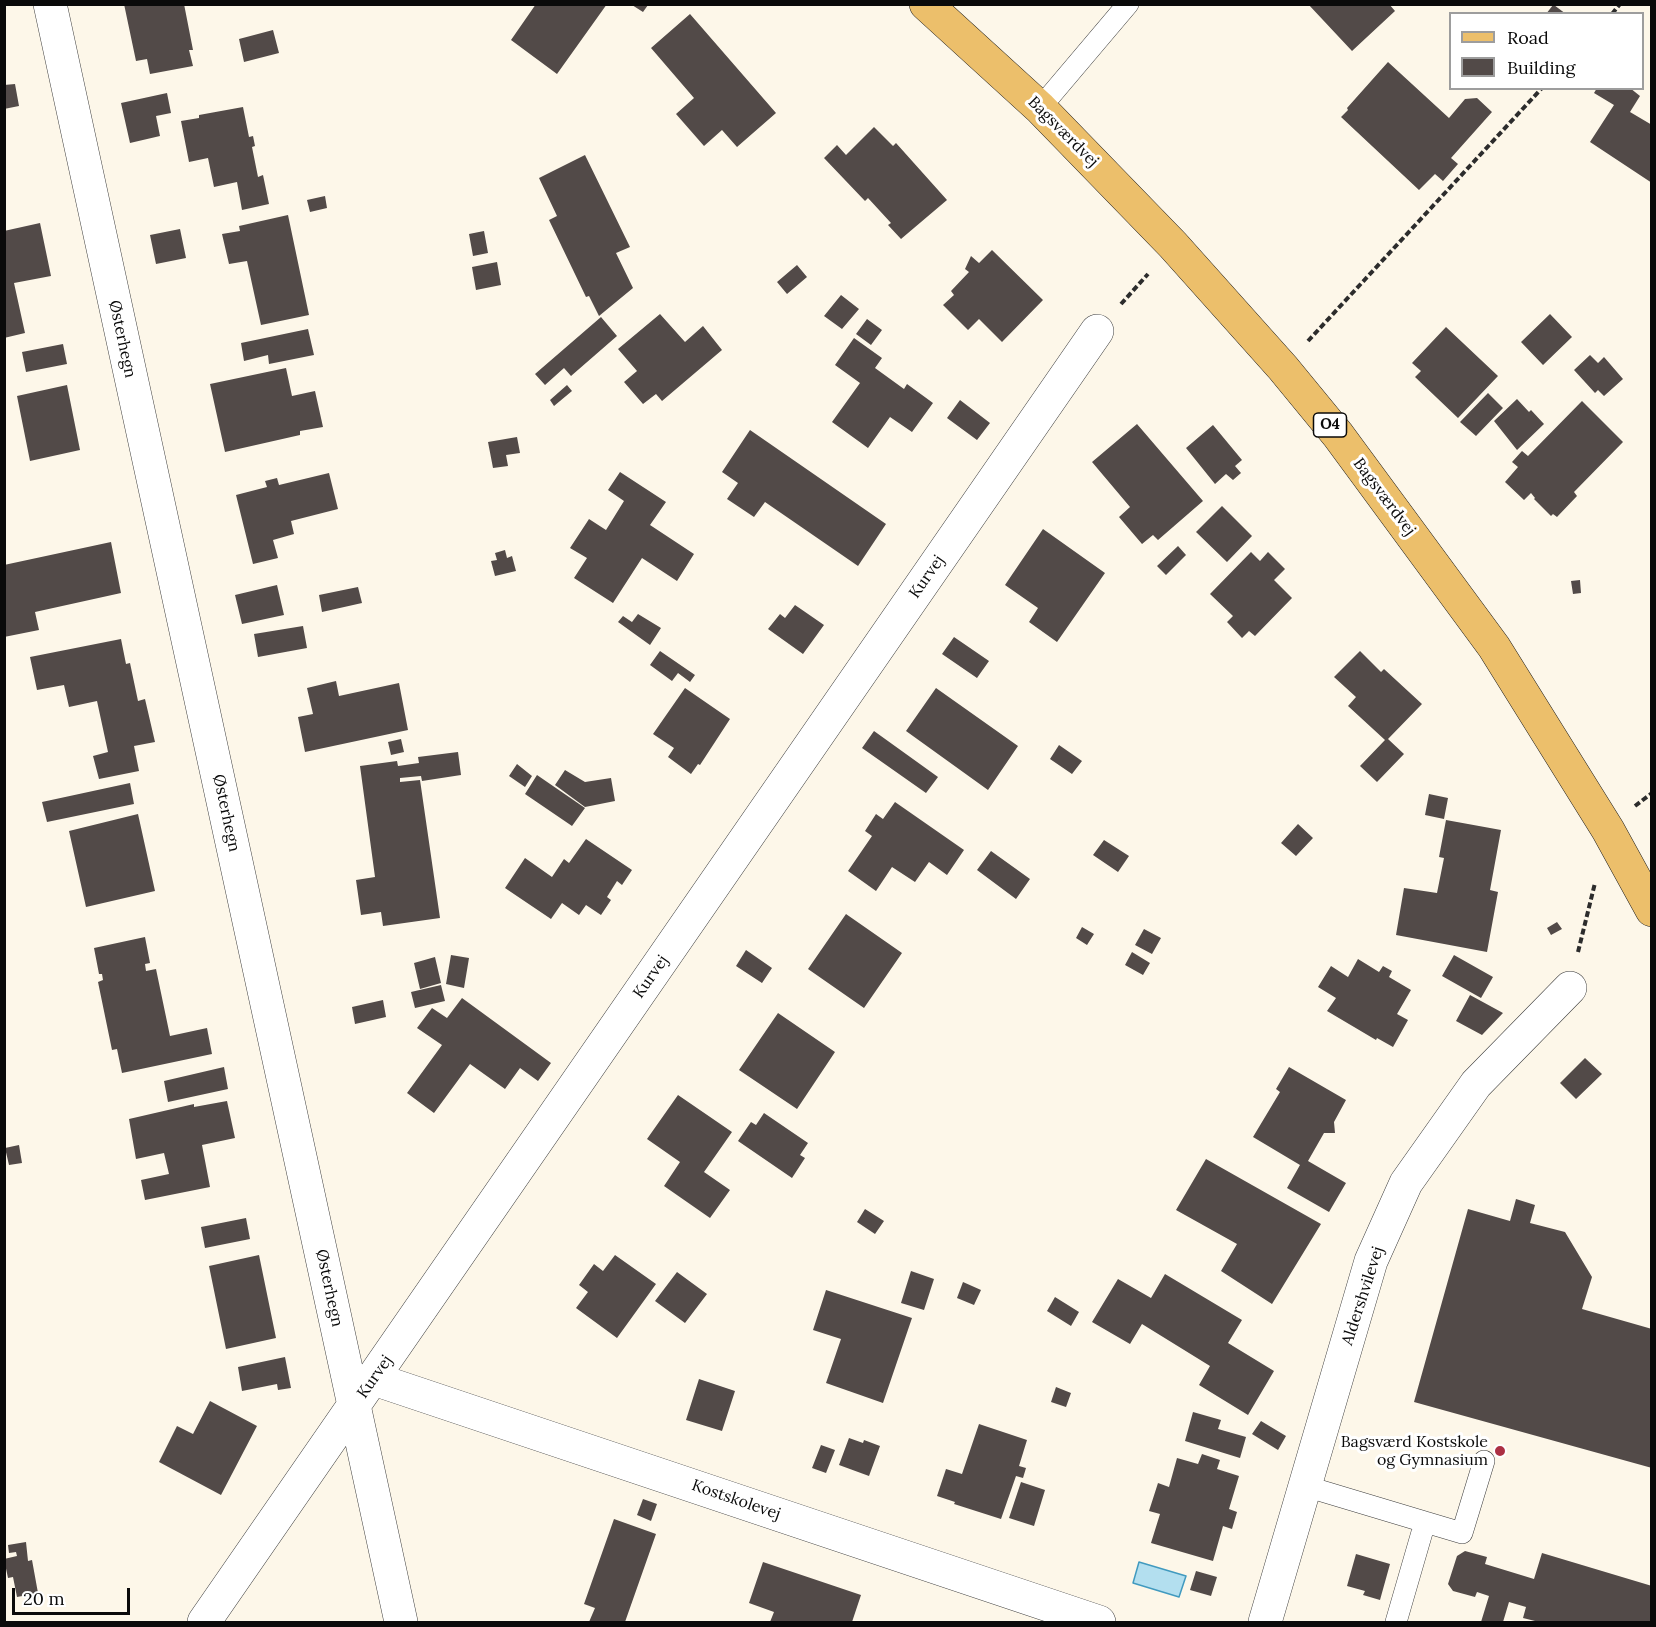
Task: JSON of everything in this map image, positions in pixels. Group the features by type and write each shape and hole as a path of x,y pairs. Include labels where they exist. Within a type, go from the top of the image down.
{"main road":[{"name":"Bagsværdvej","path":"926,4 1040,108 1173,245 1283,368 1338,435 1494,647 1608,830 1652,910"}],"street":[{"name":"Østerhegn","path":"50,4 401,1623"},
{"name":"Kurvej","path":"204,1623 1097,331"},
{"name":"Aldershvilevej","path":"1264,1623 1371,1262 1406,1184 1476,1084 1570,988"},
{"name":"Kostskolevej","path":"374,1378 1098,1623"}],"lane":[{"path":"1040,108 1128,4"},
{"path":"1305,1486 1462,1533 1484,1461"},
{"path":"1396,1623 1425,1522"}],"path":[{"path":"1283,368 1540,90"},
{"path":"1097,331 1173,245"}],"water":[{"path":"1139,1562 1186,1576 1179,1597 1133,1583"}],"building":[{"path":"124,4 184,4 193,50 189,50 193,66 150,74 147,59 136,61"},
{"path":"536,4 607,4 557,74 511,40"},
{"path":"1308,4 1389,4 1395,11 1352,51"},
{"path":"632,5 648,5 643,12"},
{"path":"1554,5 1563,12 1548,12"},
{"path":"690,14 776,113 737,147 722,130 704,146 676,114 694,98 651,48"},
{"path":"273,30 279,53 244,62 239,39"},
{"path":"1388,62 1449,118 1465,99 1477,98 1492,112 1451,158 1458,164 1443,181 1435,174 1419,190 1341,117"},
{"path":"15,84 19,106 4,109 4,85"},
{"path":"1596,90 1632,90 1640,96 1630,112 1652,125 1652,183 1590,142 1614,105 1594,93"},
{"path":"167,93 171,113 156,116 160,136 130,143 121,103"},
{"path":"243,107 249,137 253,136 255,146 252,147 258,177 263,175 269,204 242,210 237,182 214,187 208,158 189,162 181,121 199,118 199,115"},
{"path":"874,127 893,146 896,143 947,200 901,239 888,225 891,223 868,198 865,201 824,158 837,145 846,155"},
{"path":"585,155 630,247 616,253 633,288 599,316 589,296 586,297 549,220 557,216 539,178"},
{"path":"325,196 327,208 310,212 307,200"},
{"path":"288,215 309,315 261,325 247,261 229,264 222,234 240,231 239,226"},
{"path":"40,223 51,276 14,283 25,333 4,338 4,231"},
{"path":"180,229 186,258 156,264 150,235"},
{"path":"484,231 488,253 473,256 469,234"},
{"path":"992,250 1043,300 1002,342 979,319 968,330 943,305 954,295 951,291 969,272 965,269 971,256 979,263"},
{"path":"497,262 501,285 476,290 472,267"},
{"path":"797,265 807,277 787,294 777,282"},
{"path":"841,295 859,309 842,329 824,316"},
{"path":"660,314 685,342 703,326 722,350 662,401 656,394 643,404 624,382 637,371 618,349"},
{"path":"1550,314 1572,337 1543,365 1521,342"},
{"path":"601,317 617,336 571,376 564,368 545,385 535,374"},
{"path":"867,319 882,330 871,345 856,334"},
{"path":"1446,327 1498,376 1458,418 1415,377 1421,371 1412,363"},
{"path":"308,329 314,355 269,364 268,355 244,361 241,343"},
{"path":"854,338 882,358 875,368 904,389 907,384 933,403 912,432 890,417 868,448 832,422 860,383 835,365"},
{"path":"63,344 67,364 26,372 22,352"},
{"path":"1590,355 1598,363 1604,357 1623,379 1604,396 1598,390 1595,393 1574,370"},
{"path":"286,368 292,396 315,391 323,427 300,431 300,435 225,452 210,384"},
{"path":"67,385 80,450 30,461 17,396"},
{"path":"567,385 572,391 554,406 550,400"},
{"path":"1488,393 1503,408 1476,436 1460,422"},
{"path":"1517,399 1544,424 1517,450 1494,421"},
{"path":"960,400 990,423 977,440 947,418"},
{"path":"1582,401 1623,442 1574,492 1577,496 1557,517 1553,514 1551,516 1531,493 1524,500 1505,482 1518,467 1512,462 1522,451 1528,456"},
{"path":"1137,424 1203,501 1158,540 1153,535 1142,544 1119,517 1130,507 1092,462"},
{"path":"1213,425 1242,460 1235,466 1241,473 1233,480 1226,474 1215,484 1186,448"},
{"path":"750,430 886,524 858,566 765,502 754,517 727,499 738,483 722,472"},
{"path":"517,437 520,453 506,455 508,466 493,468 488,442"},
{"path":"620,472 666,502 650,525 694,554 677,581 642,558 613,603 574,578 587,558 570,548 589,519 606,530 624,501 608,490"},
{"path":"329,473 338,509 291,521 294,534 273,540 278,558 253,564 236,495 267,487 265,481 277,478 279,485"},
{"path":"1222,506 1252,536 1227,562 1196,532"},
{"path":"1043,529 1105,573 1057,642 1029,622 1038,608 1005,585"},
{"path":"111,542 121,593 35,612 39,630 4,637 4,565"},
{"path":"1178,546 1186,555 1166,575 1157,566"},
{"path":"505,550 507,558 512,556 516,571 495,576 491,561 497,560 495,553"},
{"path":"1251,552 1260,561 1268,552 1285,569 1274,580 1292,598 1255,636 1249,631 1242,638 1227,622 1233,616 1210,594"},
{"path":"1580,580 1581,593 1573,594 1571,581"},
{"path":"277,585 284,615 242,624 235,595"},
{"path":"358,587 362,603 322,612 319,595"},
{"path":"795,605 824,625 803,654 768,629 780,614 785,618"},
{"path":"638,614 661,628 650,645 618,622 623,616 632,622"},
{"path":"303,626 307,648 258,657 254,634"},
{"path":"954,637 989,661 977,678 942,654"},
{"path":"121,639 126,664 130,663 138,701 145,699 155,742 134,746 139,771 99,779 93,756 108,752 97,701 69,707 64,685 37,690 30,657"},
{"path":"660,651 695,675 690,682 678,673 672,681 650,665"},
{"path":"1360,651 1381,672 1384,669 1422,704 1388,739 1404,754 1377,782 1360,766 1385,740 1348,706 1356,697 1334,677"},
{"path":"336,681 339,696 399,683 408,730 305,752 298,717 313,714 307,688"},
{"path":"685,688 730,719 700,765 698,764 691,774 668,757 674,748 653,734"},
{"path":"936,688 1018,746 988,790 906,731"},
{"path":"874,731 938,777 926,793 862,748"},
{"path":"401,739 404,752 391,755 388,742"},
{"path":"1059,745 1082,761 1072,774 1050,759"},
{"path":"458,752 461,775 422,781 421,776 400,778 400,782 420,780 440,918 383,926 381,912 361,915 356,880 375,877 360,766 397,761 398,766 419,763 418,757"},
{"path":"517,764 532,776 525,787 509,776"},
{"path":"565,770 585,782 611,778 615,801 585,807 555,785"},
{"path":"537,775 585,808 572,826 525,794"},
{"path":"130,783 134,804 47,822 42,802"},
{"path":"1429,794 1448,798 1444,819 1425,815"},
{"path":"895,802 964,850 947,875 929,862 915,882 892,867 876,891 848,871 872,836 865,831 876,814 883,819"},
{"path":"138,814 155,891 86,907 69,831"},
{"path":"1446,820 1501,830 1490,890 1498,892 1487,952 1396,935 1404,888 1437,893 1444,858 1439,857"},
{"path":"1298,824 1313,838 1296,856 1281,843"},
{"path":"586,839 632,870 622,885 617,881 607,897 611,900 601,915 586,905 579,915 562,903 551,919 505,888 525,858 552,877 564,859 569,863"},
{"path":"1104,840 1129,856 1118,872 1093,855"},
{"path":"991,851 1030,879 1016,899 977,870"},
{"path":"846,914 902,953 864,1008 808,969"},
{"path":"1557,922 1562,929 1551,935 1547,928"},
{"path":"1082,927 1094,934 1087,945 1076,938"},
{"path":"1144,929 1161,938 1152,954 1135,945"},
{"path":"145,937 150,963 145,964 146,971 156,969 170,1036 207,1028 212,1054 122,1073 117,1049 112,1050 98,982 103,980 102,974 99,974 94,948"},
{"path":"746,950 772,968 762,983 736,966"},
{"path":"1132,952 1150,963 1143,975 1125,965"},
{"path":"451,955 469,958 464,988 446,984"},
{"path":"1454,955 1493,977 1481,998 1442,976"},
{"path":"435,957 441,983 420,989 414,963"},
{"path":"1358,959 1379,972 1383,966 1392,971 1389,977 1411,990 1397,1014 1408,1020 1393,1047 1377,1038 1376,1040 1327,1011 1336,998 1318,987 1331,966 1348,977"},
{"path":"441,985 445,1001 415,1008 411,992"},
{"path":"1470,995 1503,1013 1482,1035 1456,1021"},
{"path":"462,998 551,1063 538,1081 520,1068 505,1089 470,1064 434,1113 407,1093 442,1045 417,1028 432,1008 447,1018"},
{"path":"383,1000 386,1017 355,1024 352,1007"},
{"path":"778,1013 835,1052 797,1109 739,1070"},
{"path":"1585,1058 1602,1074 1576,1099 1560,1083"},
{"path":"224,1067 228,1089 168,1102 164,1081"},
{"path":"1289,1067 1346,1100 1334,1122 1335,1133 1324,1133 1308,1161 1346,1183 1329,1212 1287,1188 1300,1165 1253,1137 1280,1092 1276,1089"},
{"path":"678,1095 732,1132 704,1172 730,1190 710,1218 664,1186 680,1162 647,1139"},
{"path":"227,1101 235,1138 202,1145 210,1187 145,1200 141,1180 169,1174 164,1153 136,1159 129,1119 194,1104 194,1107"},
{"path":"764,1113 808,1143 800,1155 805,1158 792,1178 738,1141 751,1122 756,1125"},
{"path":"19,1145 22,1163 9,1165 5,1148"},
{"path":"1206,1159 1321,1224 1272,1304 1221,1271 1237,1244 1176,1210"},
{"path":"1516,1199 1535,1205 1530,1223 1565,1232 1592,1277 1582,1309 1652,1329 1652,1468 1414,1402 1468,1209 1510,1221"},
{"path":"865,1209 884,1221 875,1234 857,1222"},
{"path":"246,1218 250,1239 205,1248 201,1227"},
{"path":"259,1255 276,1338 226,1349 209,1266"},
{"path":"615,1255 656,1284 617,1338 576,1308 588,1292 579,1285 594,1264 603,1271"},
{"path":"911,1271 934,1279 924,1310 901,1303"},
{"path":"677,1272 707,1294 685,1323 655,1301"},
{"path":"1165,1274 1242,1320 1228,1343 1274,1371 1248,1415 1199,1385 1210,1366 1142,1324 1130,1344 1092,1322 1118,1279 1151,1298"},
{"path":"963,1282 981,1290 974,1305 957,1298"},
{"path":"826,1290 912,1318 883,1403 826,1383 841,1339 813,1330"},
{"path":"1055,1297 1079,1312 1071,1326 1047,1311"},
{"path":"285,1357 291,1388 278,1390 277,1384 242,1391 238,1367"},
{"path":"699,1379 735,1391 722,1431 686,1420"},
{"path":"1056,1387 1071,1393 1066,1407 1051,1402"},
{"path":"210,1401 257,1426 221,1495 159,1462 177,1426 193,1434"},
{"path":"1193,1412 1221,1420 1218,1429 1246,1437 1240,1458 1185,1441"},
{"path":"1261,1421 1286,1436 1278,1450 1252,1434"},
{"path":"979,1424 1027,1440 1019,1466 1026,1468 1023,1478 1016,1476 1001,1519 937,1496 946,1469 962,1474"},
{"path":"849,1438 863,1443 864,1440 880,1446 869,1476 839,1465"},
{"path":"821,1445 835,1450 826,1473 812,1468"},
{"path":"1202,1454 1220,1460 1217,1469 1239,1476 1229,1509 1237,1512 1232,1529 1223,1526 1213,1561 1151,1543 1160,1514 1149,1511 1158,1483 1169,1487 1177,1458 1198,1464"},
{"path":"1021,1482 1045,1490 1034,1526 1009,1518"},
{"path":"643,1499 657,1504 651,1521 637,1515"},
{"path":"614,1519 656,1534 625,1622 589,1622 595,1608 584,1604"},
{"path":"26,1542 28,1561 32,1560 38,1593 17,1597 13,1577 8,1578 4,1559 17,1556 16,1552 9,1553 8,1545"},
{"path":"1465,1551 1487,1557 1485,1564 1534,1579 1542,1553 1652,1586 1652,1622 1539,1622 1523,1618 1526,1607 1509,1602 1503,1622 1481,1622 1489,1596 1477,1592 1475,1597 1453,1591 1448,1584 1457,1556"},
{"path":"1356,1554 1390,1564 1380,1600 1363,1595 1365,1591 1347,1586"},
{"path":"763,1562 861,1595 852,1622 770,1622 774,1612 749,1603"},
{"path":"1196,1571 1217,1577 1211,1596 1190,1590"}],"place":[{"name":"Bagsværd Kostskole og Gymnasium","path":"1500,1451"}]}
